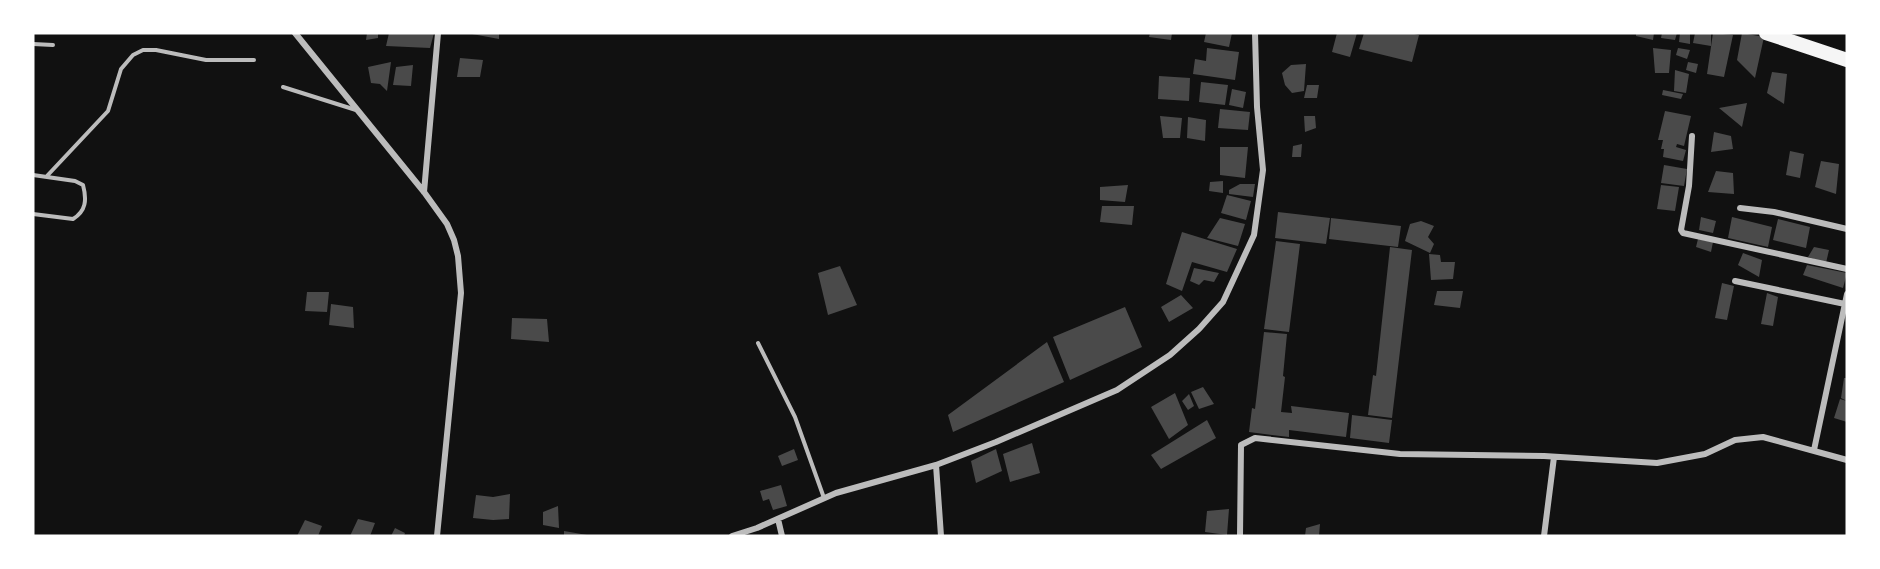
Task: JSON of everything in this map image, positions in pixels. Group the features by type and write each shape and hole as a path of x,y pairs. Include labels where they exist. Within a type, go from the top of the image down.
{"highway":[{"path":"1767,33 1847,60"}],"street":[{"path":"295,33 424,192 447,224 454,240 458,256 461,293 437,536"},
{"path":"424,192 438,33"},
{"path":"732,536 778,519 824,498 936,465 1117,390 1170,355 1199,329 1222,302 1254,235 1263,170 1257,107 1255,33"},
{"path":"1692,136 1689,186 1681,230 1683,233 1847,269"},
{"path":"1740,208 1774,212 1847,229"},
{"path":"1735,280 1845,304"},
{"path":"1814,450 1847,294"},
{"path":"1240,536 1241,445 1255,438 1401,454 1554,457 1657,463 1705,454 1735,440 1763,437 1847,460"},
{"path":"1544,536 1554,457"},
{"path":"936,465 941,536"},
{"path":"778,519 782,536"}],"lane":[{"path":"33,44 53,45"},
{"path":"46,177 108,111 121,69 133,55 143,50 156,50 206,60 254,60"},
{"path":"283,87 358,111"},
{"path":"33,175 83,185 86,195 84,210 73,219 33,214"},
{"path":"758,343 795,417 824,498"}],"building":[{"path":"367,33 378,33 378,38 366,40"},
{"path":"389,33 434,33 430,48 386,46"},
{"path":"499,33 499,39 472,34"},
{"path":"1150,33 1172,33 1171,40 1149,37"},
{"path":"1206,33 1232,33 1229,47 1204,42"},
{"path":"1337,33 1357,33 1350,57 1332,52"},
{"path":"1364,33 1419,35 1412,62 1359,49"},
{"path":"1636,33 1654,33 1653,40 1636,36"},
{"path":"1662,33 1677,33 1675,40 1661,38"},
{"path":"1680,33 1690,33 1690,44 1679,42"},
{"path":"1695,33 1711,33 1711,46 1693,43"},
{"path":"1713,33 1733,35 1724,77 1707,74"},
{"path":"1742,33 1764,37 1755,78 1737,60"},
{"path":"1207,48 1239,52 1235,80 1193,74 1195,59 1206,61"},
{"path":"1653,48 1671,50 1669,73 1655,73"},
{"path":"1678,48 1690,50 1687,59 1676,55"},
{"path":"460,58 483,60 480,77 457,77"},
{"path":"391,62 387,91 380,84 371,83 368,67"},
{"path":"1688,62 1698,64 1696,73 1686,70"},
{"path":"1306,64 1304,91 1292,93 1285,85 1282,73 1291,65"},
{"path":"413,65 411,86 393,85 396,67"},
{"path":"1675,70 1689,74 1686,93 1674,91"},
{"path":"1772,72 1787,74 1784,104 1767,93"},
{"path":"1159,76 1190,78 1189,101 1158,99"},
{"path":"1201,82 1228,85 1225,105 1199,102"},
{"path":"1307,85 1319,85 1317,98 1304,98"},
{"path":"1232,89 1246,92 1243,108 1229,105"},
{"path":"1663,90 1683,94 1681,99 1662,95"},
{"path":"1747,103 1742,127 1719,108"},
{"path":"1220,109 1250,112 1248,130 1218,128"},
{"path":"1665,111 1691,116 1684,146 1677,144 1676,147 1686,150 1683,161 1663,157 1664,149 1661,149 1663,140 1658,140"},
{"path":"1160,116 1182,118 1180,138 1163,138"},
{"path":"1304,116 1315,116 1316,128 1305,132"},
{"path":"1188,117 1206,120 1205,141 1187,138"},
{"path":"1714,132 1731,136 1733,149 1711,152"},
{"path":"1302,144 1301,157 1292,157 1293,146"},
{"path":"1220,147 1248,147 1245,178 1220,175"},
{"path":"1790,151 1804,154 1800,178 1786,175"},
{"path":"1821,161 1839,164 1836,194 1815,187"},
{"path":"1664,165 1687,169 1684,186 1661,183"},
{"path":"1716,171 1733,173 1734,194 1708,192"},
{"path":"1223,181 1223,193 1209,191 1210,182"},
{"path":"1240,184 1255,184 1253,197 1229,194 1229,190"},
{"path":"1128,185 1125,202 1100,200 1100,187"},
{"path":"1661,185 1679,187 1675,211 1657,209"},
{"path":"1227,195 1251,201 1246,220 1221,213"},
{"path":"1102,206 1134,206 1132,225 1100,222"},
{"path":"1278,212 1330,218 1326,244 1275,238"},
{"path":"1701,217 1716,221 1713,233 1699,230"},
{"path":"1732,217 1772,227 1768,247 1728,238"},
{"path":"1220,218 1245,224 1238,246 1207,238"},
{"path":"1331,218 1401,226 1398,247 1329,239"},
{"path":"1778,219 1810,227 1806,248 1773,240"},
{"path":"1421,221 1434,226 1428,237 1434,244 1430,253 1405,241 1410,224"},
{"path":"1182,232 1237,249 1227,272 1192,262 1182,291 1166,284"},
{"path":"1698,239 1713,242 1711,252 1696,247"},
{"path":"1276,241 1300,244 1289,332 1264,329"},
{"path":"1390,247 1412,250 1392,418 1368,415 1373,375 1376,376"},
{"path":"1814,247 1829,250 1826,263 1808,257"},
{"path":"1743,253 1762,260 1759,277 1738,265"},
{"path":"1429,254 1440,255 1441,262 1455,262 1453,279 1431,280"},
{"path":"1807,265 1847,273 1843,288 1803,275"},
{"path":"840,266 857,305 828,315 818,273"},
{"path":"1194,268 1219,273 1214,282 1204,280 1199,285 1190,281"},
{"path":"1722,283 1734,286 1727,320 1715,318"},
{"path":"1437,291 1463,291 1460,308 1434,305"},
{"path":"307,292 329,292 327,312 305,311"},
{"path":"1767,293 1778,297 1773,326 1761,324"},
{"path":"1181,295 1193,308 1169,322 1161,307"},
{"path":"331,304 353,307 354,328 329,325"},
{"path":"1125,307 1142,347 1070,380 1053,337"},
{"path":"512,318 547,319 549,342 511,339"},
{"path":"1264,332 1287,334 1281,412 1292,413 1291,406 1349,413 1346,437 1289,430 1289,437 1249,432 1252,408 1255,409"},
{"path":"1047,342 1064,382 953,432 948,415"},
{"path":"1844,378 1847,378 1847,401 1841,398"},
{"path":"1203,387 1214,404 1199,409 1191,392"},
{"path":"1175,393 1188,425 1169,439 1151,407"},
{"path":"1189,394 1194,406 1188,410 1182,401"},
{"path":"1840,399 1847,401 1847,422 1834,418"},
{"path":"1352,415 1392,420 1389,443 1350,438"},
{"path":"1207,420 1216,438 1161,469 1151,455"},
{"path":"1032,443 1040,473 1010,482 1003,454"},
{"path":"794,449 798,460 782,466 778,456"},
{"path":"996,449 1002,471 976,483 971,461"},
{"path":"781,485 787,506 773,510 769,499 763,501 760,491"},
{"path":"510,494 509,519 473,518 476,495 493,497"},
{"path":"558,506 559,528 543,525 543,512"},
{"path":"1229,509 1227,535 1205,532 1207,511"},
{"path":"358,519 375,523 370,536 350,536"},
{"path":"305,520 322,526 318,536 297,536"},
{"path":"1320,524 1319,536 1305,536 1306,528"},
{"path":"395,528 405,533 404,536 391,536"},
{"path":"564,531 587,535 564,536"}]}
